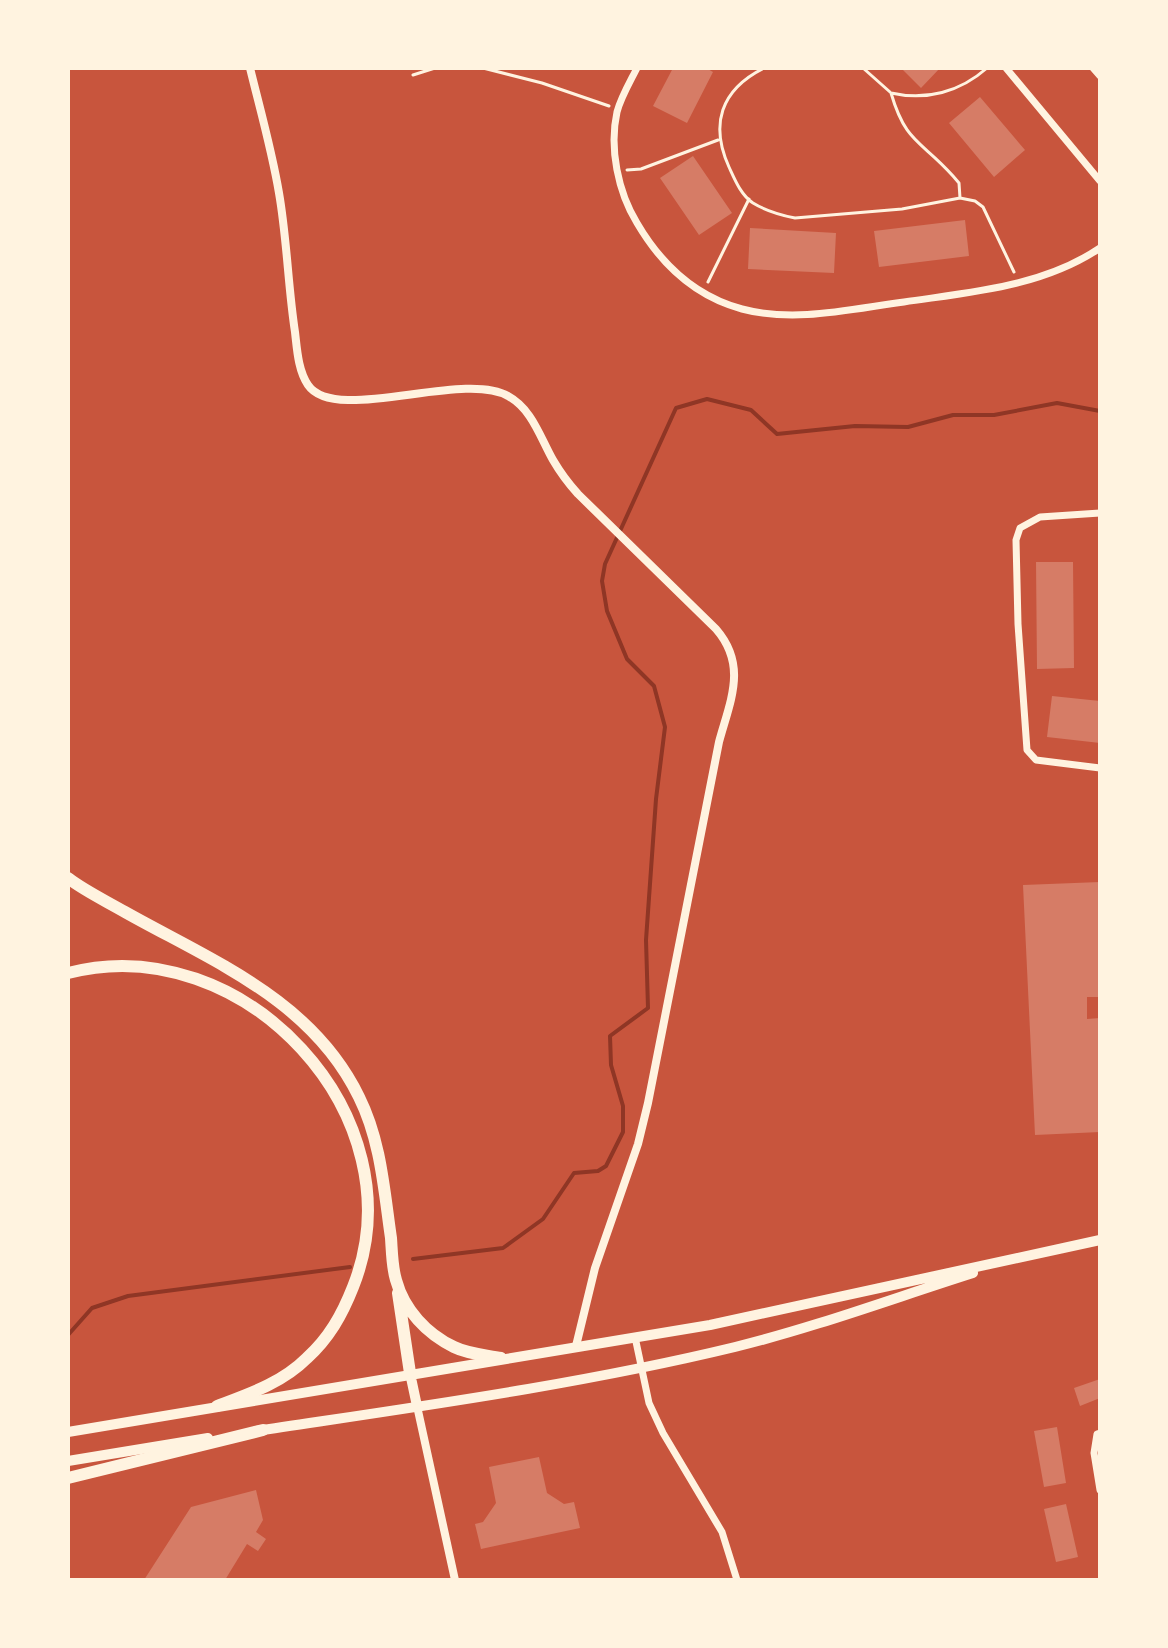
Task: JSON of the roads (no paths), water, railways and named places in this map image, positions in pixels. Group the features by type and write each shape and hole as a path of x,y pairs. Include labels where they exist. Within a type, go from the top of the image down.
{"highway":[{"path":"68,878 278,998 312,1028 338,1060 359,1096 374,1132 382,1169 410,1373"},
{"path":"68,973 96,968 154,969 188,975 246,1001 278,1025 307,1054 333,1091 349,1125 363,1167 368,1205 365,1243 343,1310 328,1336 286,1375 262,1389 217,1406"},
{"path":"396,1281 407,1305 420,1323 437,1338 457,1349 501,1358"},
{"path":"68,1478 263,1430"}],"main road":[{"path":"68,1432 710,1325 1100,1240"},
{"path":"68,1461 417,1406 732,1347 802,1329 1022,1257"},
{"path":"410,1373 417,1406"}],"street":[{"path":"250,68 279,193 296,345 307,384 317,394 331,399 473,388 494,390 506,395 525,411 564,478 612,530 724,637 734,659 734,682 712,773 638,1144 595,1268 576,1346"},
{"path":"637,68 618,108 614,129 615,157 621,186 632,215 652,247 673,271 701,292 743,309 800,315 848,311 1016,284 1059,270 1100,248"},
{"path":"1006,68 1100,181"},
{"path":"1093,68 1100,76"},
{"path":"1100,513 1040,517 1020,528 1016,540 1027,750 1036,760 1100,768"},
{"path":"635,1337 649,1403 663,1433 722,1532 737,1580"},
{"path":"417,1406 455,1580"},
{"path":"1099,1434 1094,1453 1100,1490"}],"waterway":[{"path":"413,1259 503,1248 543,1219 574,1173 598,1171 606,1166 623,1132 623,1106 611,1065 610,1036 648,1008 646,940 656,799 665,727 654,686 627,659 607,611 602,581 605,564 676,408 707,399 751,410 777,434 855,426 908,427 953,415 994,415 1057,403 1100,411"},
{"path":"68,1335 92,1308 128,1296 350,1267"}]}
